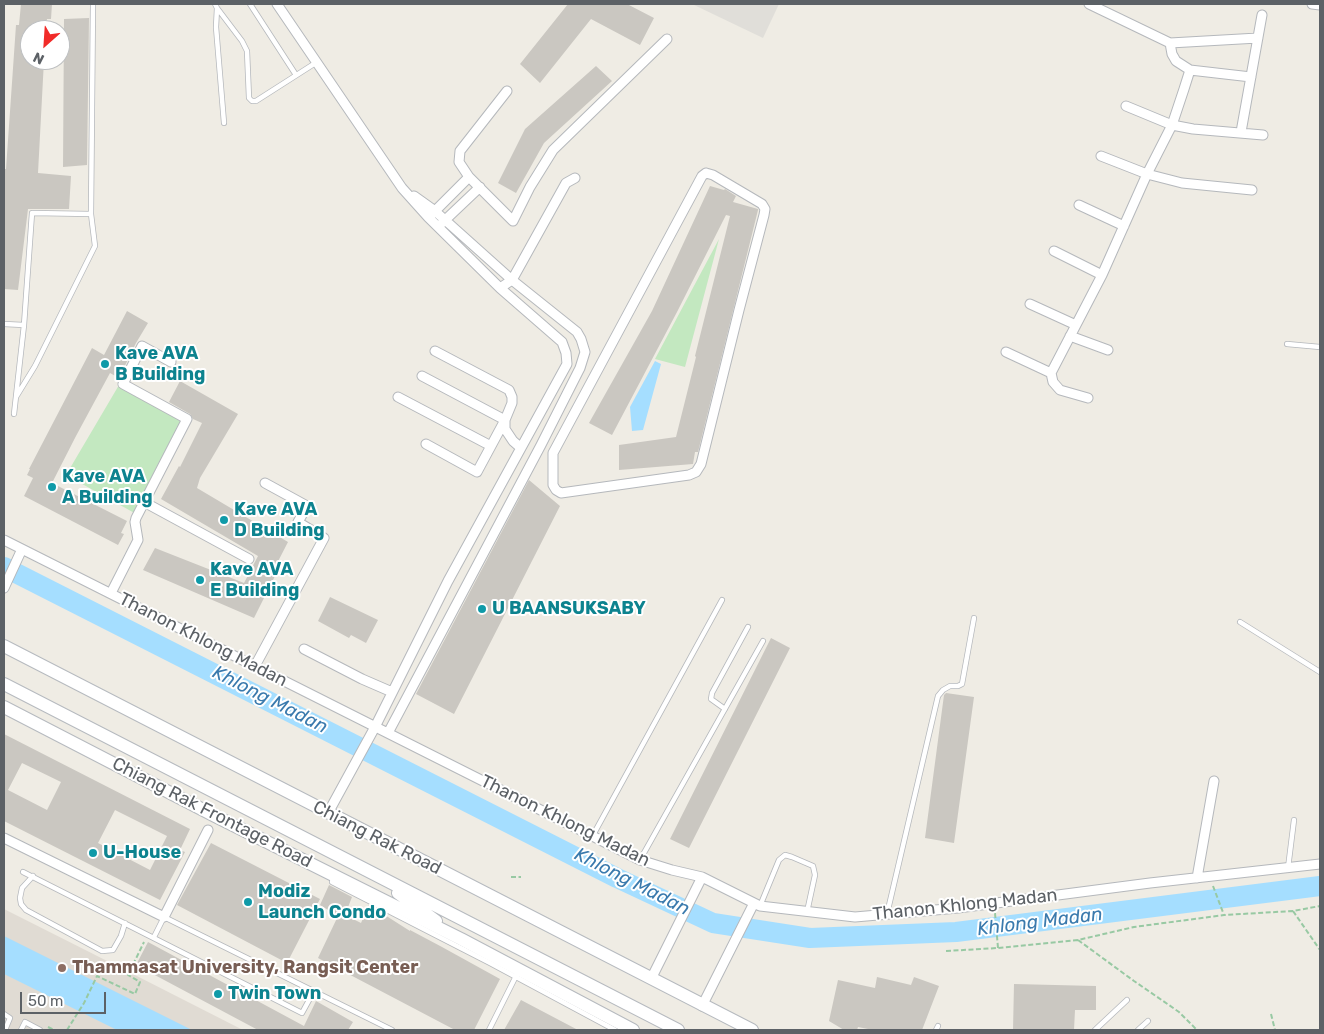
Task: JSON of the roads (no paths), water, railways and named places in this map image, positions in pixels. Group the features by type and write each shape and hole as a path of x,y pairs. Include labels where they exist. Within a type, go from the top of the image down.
{"main road":[{"name":"Chiang Rak Road","path":"4,646 752,1030"},
{"name":"Chiang Rak Road","path":"4,684 678,1030"},
{"name":"Chiang Rak Frontage Road","path":"4,707 460,939 517,974 633,1030"},
{"path":"350,861 460,939"}],"street":[{"path":"277,4 402,188 431,214 446,220 512,280 577,332 585,352 580,368 541,445 388,733"},
{"path":"1089,4 1170,44 1258,38"},
{"path":"1312,4 1320,5"},
{"path":"1241,132 1262,15"},
{"path":"507,91 460,151 459,162 469,177 513,222 530,187 553,150 667,39"},
{"path":"1170,44 1176,61 1190,70 1251,77"},
{"path":"1088,398 1060,390 1053,382 1051,372 1102,275 1147,174 1172,125 1190,70"},
{"path":"1126,106 1172,125 1203,130 1264,135"},
{"path":"1102,156 1147,174 1182,183 1252,190"},
{"path":"706,174 713,175 762,204 764,215 701,464 696,472 688,475 561,493 553,485 553,453 702,176 706,174"},
{"path":"431,214 469,177"},
{"path":"500,288 512,280 566,183 576,178"},
{"path":"437,226 446,220 480,187"},
{"path":"1078,205 1124,226"},
{"path":"328,813 373,730 448,581 566,364 566,353 562,342 500,288 437,226 431,214"},
{"path":"1054,251 1102,275"},
{"path":"1030,304 1076,325"},
{"path":"562,342 577,332"},
{"path":"1070,336 1108,350"},
{"path":"111,593 138,540 135,522 187,419 123,384 142,346 171,362"},
{"path":"426,444 477,472 512,403 509,390 435,351"},
{"path":"1006,352 1051,372"},
{"path":"566,364 580,368"},
{"path":"422,376 505,420"},
{"path":"398,397 491,446"},
{"path":"505,420 507,434 521,448"},
{"path":"527,437 553,453"},
{"path":"255,666 324,538 298,522 307,506 266,483"},
{"path":"144,502 249,559"},
{"name":"Thanon Khlong Madan","path":"4,540 21,552 111,593 255,666 373,730 388,733 640,860 701,880 757,905 855,917 958,908 1150,883 1320,864"},
{"path":"4,588 21,552"},
{"path":"304,649 392,692"},
{"path":"1198,878 1214,780"},
{"path":"4,838 164,917 208,830"},
{"path":"651,979 701,880"},
{"path":"702,1006 748,913 757,905"}],"lane":[{"path":"16,397 35,366 95,246 91,214 93,4"},
{"path":"250,4 296,75"},
{"path":"216,6 242,41 247,51 249,98 252,101 256,101 316,62"},
{"path":"216,6 224,123"},
{"path":"14,414 24,325 32,213 91,214"},
{"path":"4,324 24,325"},
{"path":"1287,344 1320,347"},
{"path":"592,836 722,600"},
{"path":"887,914 938,696 950,686 962,684 974,618"},
{"path":"1240,622 1320,672"},
{"path":"725,708 711,699 712,692 748,627"},
{"path":"640,860 763,641"},
{"path":"208,830 215,816"},
{"path":"1288,868 1294,820"},
{"path":"757,905 779,860 785,855 813,866 815,875 808,912"},
{"path":"23,872 302,1013 314,991"},
{"path":"33,876 22,888 21,904 26,910 102,951 113,950 122,936 125,923"},
{"path":"334,876 332,882 517,974 615,1030"},
{"path":"154,938 164,917 392,1030"},
{"path":"489,1030 517,974"},
{"path":"1095,1030 1127,1000"},
{"path":"4,1014 10,1018 5,1030"},
{"path":"1138,1030 1148,1021"},
{"path":"21,1030 25,1022 40,1030"}],"water":[{"path":"655,361 661,364 643,430 632,431 630,407"},
{"path":"4,936 192,1030 117,1030 4,974"}],"waterway":[{"name":"Khlong Madan","path":"4,567 617,878 713,923 810,938 956,932 1320,886"}],"place":[{"name":"Kave AVA B Building","path":"105,364"},
{"name":"Kave AVA A Building","path":"52,487"},
{"name":"Kave AVA D Building","path":"224,520"},
{"name":"Kave AVA E Building","path":"200,580"},
{"name":"U BAANSUKSABY","path":"482,609"},
{"name":"U-House","path":"93,853"},
{"name":"Modiz Launch Condo","path":"248,902"},
{"name":"Thammasat University, Rangsit Center","path":"62,968"},
{"name":"Twin Town","path":"218,994"}]}
